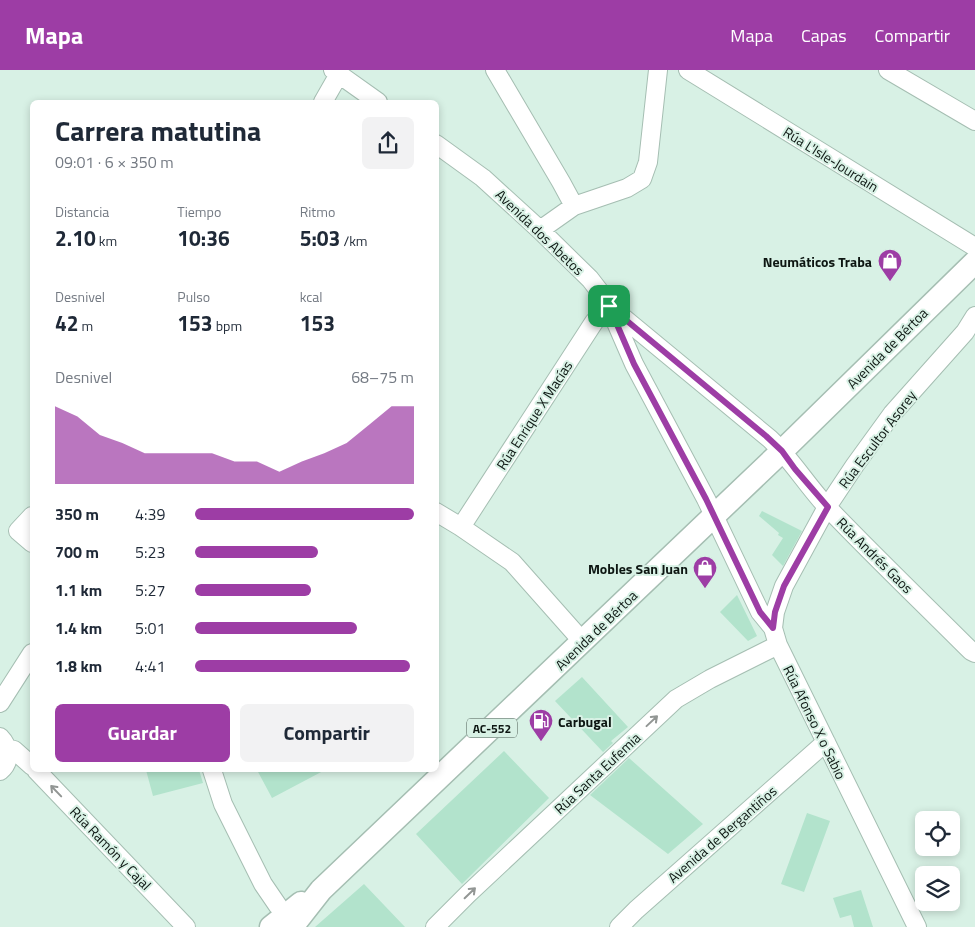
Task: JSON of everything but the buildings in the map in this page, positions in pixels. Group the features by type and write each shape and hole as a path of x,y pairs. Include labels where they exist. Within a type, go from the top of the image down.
{"main road":[{"name":"Avenida de Bértoa","path":"270,927 313,895 583,642 975,262"},
{"name":"Avenida de Bértoa","path":"292,927 313,895"}],"street":[{"path":"495,70 574,206"},
{"path":"540,230 574,206 627,188 642,179 648,162 658,70"},
{"name":"Rúa L'Isle-Jourdain","path":"688,70 975,247"},
{"path":"888,70 975,121"},
{"path":"324,100 336,72 375,100"},
{"name":"Avenida dos Abetos","path":"439,146 483,178 540,230 590,279 609,306 782,451"},
{"name":"Rúa Afonso X o Sabio","path":"609,306 634,364 706,499 760,612 773,628 778,645 917,927"},
{"name":"Rúa Enrique X Macías","path":"461,527 594,322 609,306"},
{"name":"Rúa Escultor Asorey","path":"773,628 775,612 784,586 828,507 855,465 892,414 965,332 975,316"},
{"path":"634,364 645,350 658,347"},
{"name":"Rúa Andrés Gaos","path":"782,451 828,507 975,653"},
{"path":"439,514 512,562 583,642"},
{"path":"30,518 18,532 30,541"},
{"name":"Rúa Santa Eufemia","path":"435,927 676,699 710,679 778,645"},
{"path":"0,704 30,656"},
{"name":"Avenida de Bergantiños","path":"619,927 826,742"},
{"path":"4,743 30,764"},
{"path":"0,771 7,763 4,743"},
{"name":"Rúa Ramón y Cajal","path":"38,772 186,927"},
{"path":"212,772 214,799 223,804 263,884 278,906"},
{"path":"278,906 313,895"},
{"path":"270,927 278,906"}],"place":[{"name":"Neumáticos Traba","path":"890,282"},
{"name":"Mobles San Juan","path":"705,589"},
{"name":"Carbugal","path":"541,742"}],"route":[{"path":"609,306 766,436 782,451 828,507 784,586 775,612 773,628 760,612 706,499 634,364 609,306"}]}
